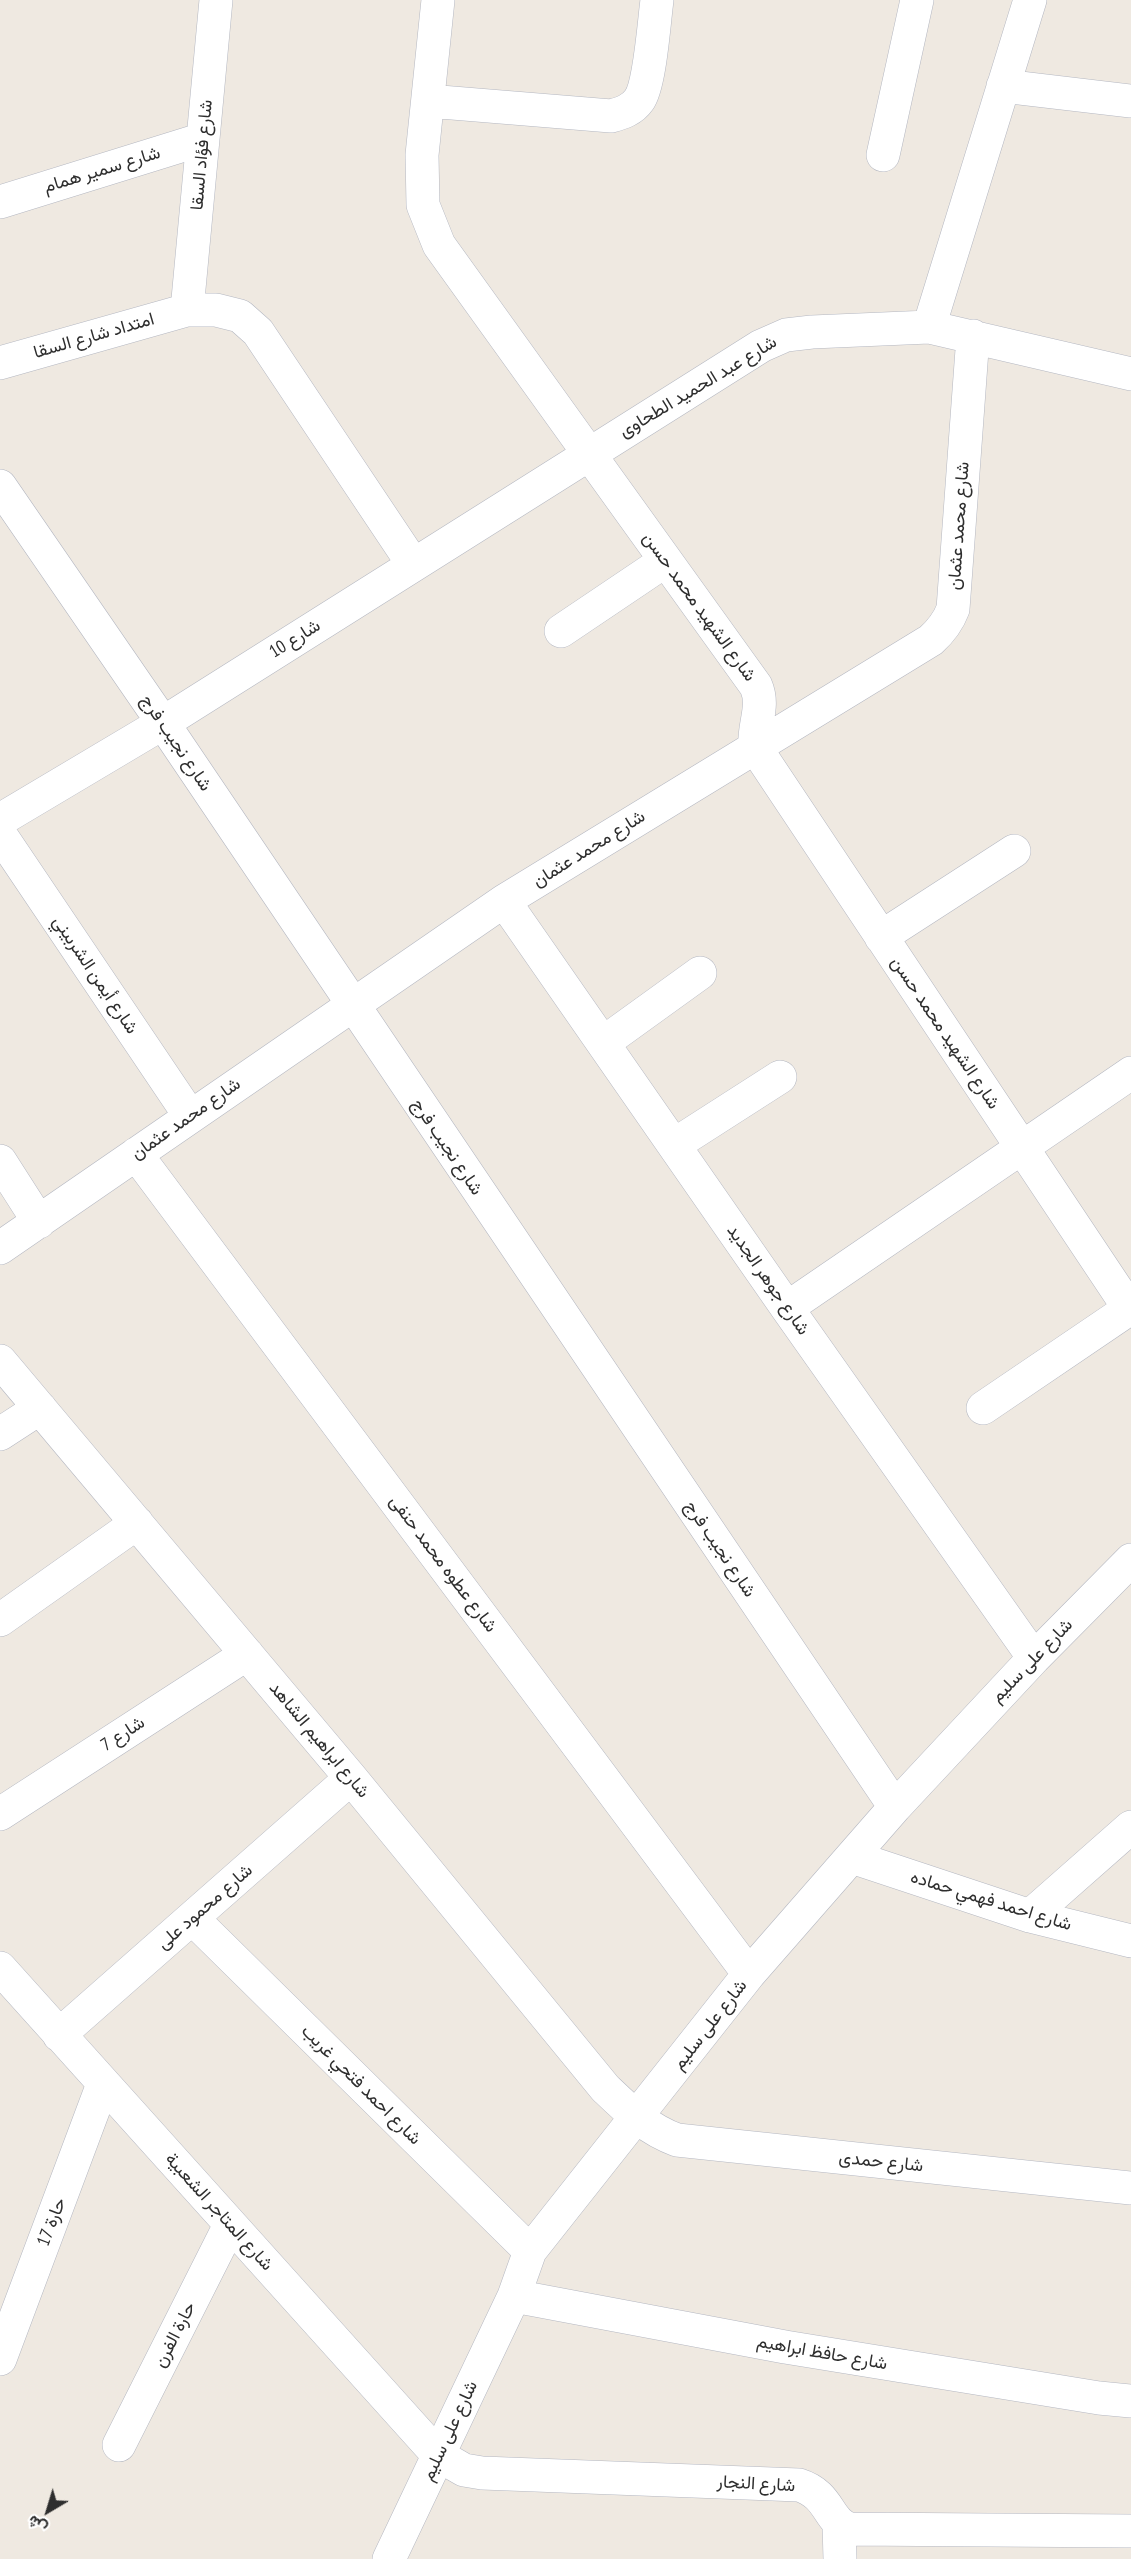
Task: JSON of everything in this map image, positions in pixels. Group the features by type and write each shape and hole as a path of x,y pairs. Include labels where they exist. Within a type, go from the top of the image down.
{"street":[{"name":"شارع فؤاد السقا","path":"188,309 216,0"},
{"name":"شارع الشهيد محمد حسن","path":"438,0 422,155 423,206 439,245 756,686 761,706 754,736 755,747 1130,1310"},
{"path":"428,101 611,116 622,114 631,109 644,91 657,0"},
{"path":"883,155 917,0"},
{"path":"929,327 1030,0"},
{"path":"1003,86 1131,101"},
{"name":"شارع سمير همام","path":"0,202 203,139"},
{"name":"امتداد شارع السقا","path":"2,356 188,309 216,310 240,316 258,332 413,564"},
{"name":"شارع عبد الحميد الطحاوى","path":"588,453 760,346 786,335 929,327 1131,374"},
{"name":"شارع محمد عثمان","path":"0,1248 504,901 931,640 948,621 953,609 973,336"},
{"name":"شارع 10","path":"0,820 163,723 588,453"},
{"name":"شارع نجيب فرج","path":"0,486 163,723 895,1808"},
{"path":"561,631 665,561"},
{"name":"شارع أيمن الشربيني","path":"0,834 190,1116"},
{"path":"881,937 1014,851"},
{"name":"شارع جوهر الجديد","path":"504,901 1034,1658"},
{"path":"603,1043 700,973"},
{"path":"787,1308 1131,1073"},
{"path":"674,1145 780,1077"},
{"name":"شارع عطوه محمد حنفى","path":"136,1154 749,1974"},
{"path":"0,1161 39,1222"},
{"path":"983,1408 1130,1310"},
{"name":"شارع ابراهيم الشاهد","path":"0,1361 351,1778 605,2088 637,2119"},
{"path":"0,1434 40,1408"},
{"path":"0,1620 137,1523"},
{"name":"شارع على سليم","path":"389,2559 514,2296 530,2251 637,2119 749,1974 895,1808 1034,1658 1131,1560"},
{"name":"شارع 7","path":"0,1814 247,1654"},
{"name":"شارع محمود على","path":"59,2035 351,1778"},
{"path":"1030,1916 1131,1827"},
{"name":"شارع احمد فهمي حماده","path":"852,1857 1030,1916 1131,1941"},
{"name":"شارع احمد فتحي غريب","path":"192,1918 530,2251"},
{"name":"شارع المتاجر الشعبية","path":"0,1968 438,2455"},
{"name":"حارة 17","path":"0,2359 104,2084"},
{"name":"شارع حمدى","path":"637,2119 656,2132 677,2140 1131,2188"},
{"name":"حارة الفرن","path":"119,2445 231,2225"},
{"name":"شارع حافظ ابراهيم","path":"514,2296 784,2347 1131,2401"},
{"name":"شارع النجار","path":"438,2455 464,2470 482,2473 799,2485 811,2489 821,2497 839,2524"},
{"path":"840,2559 839,2524 850,2529 1131,2531"}]}
